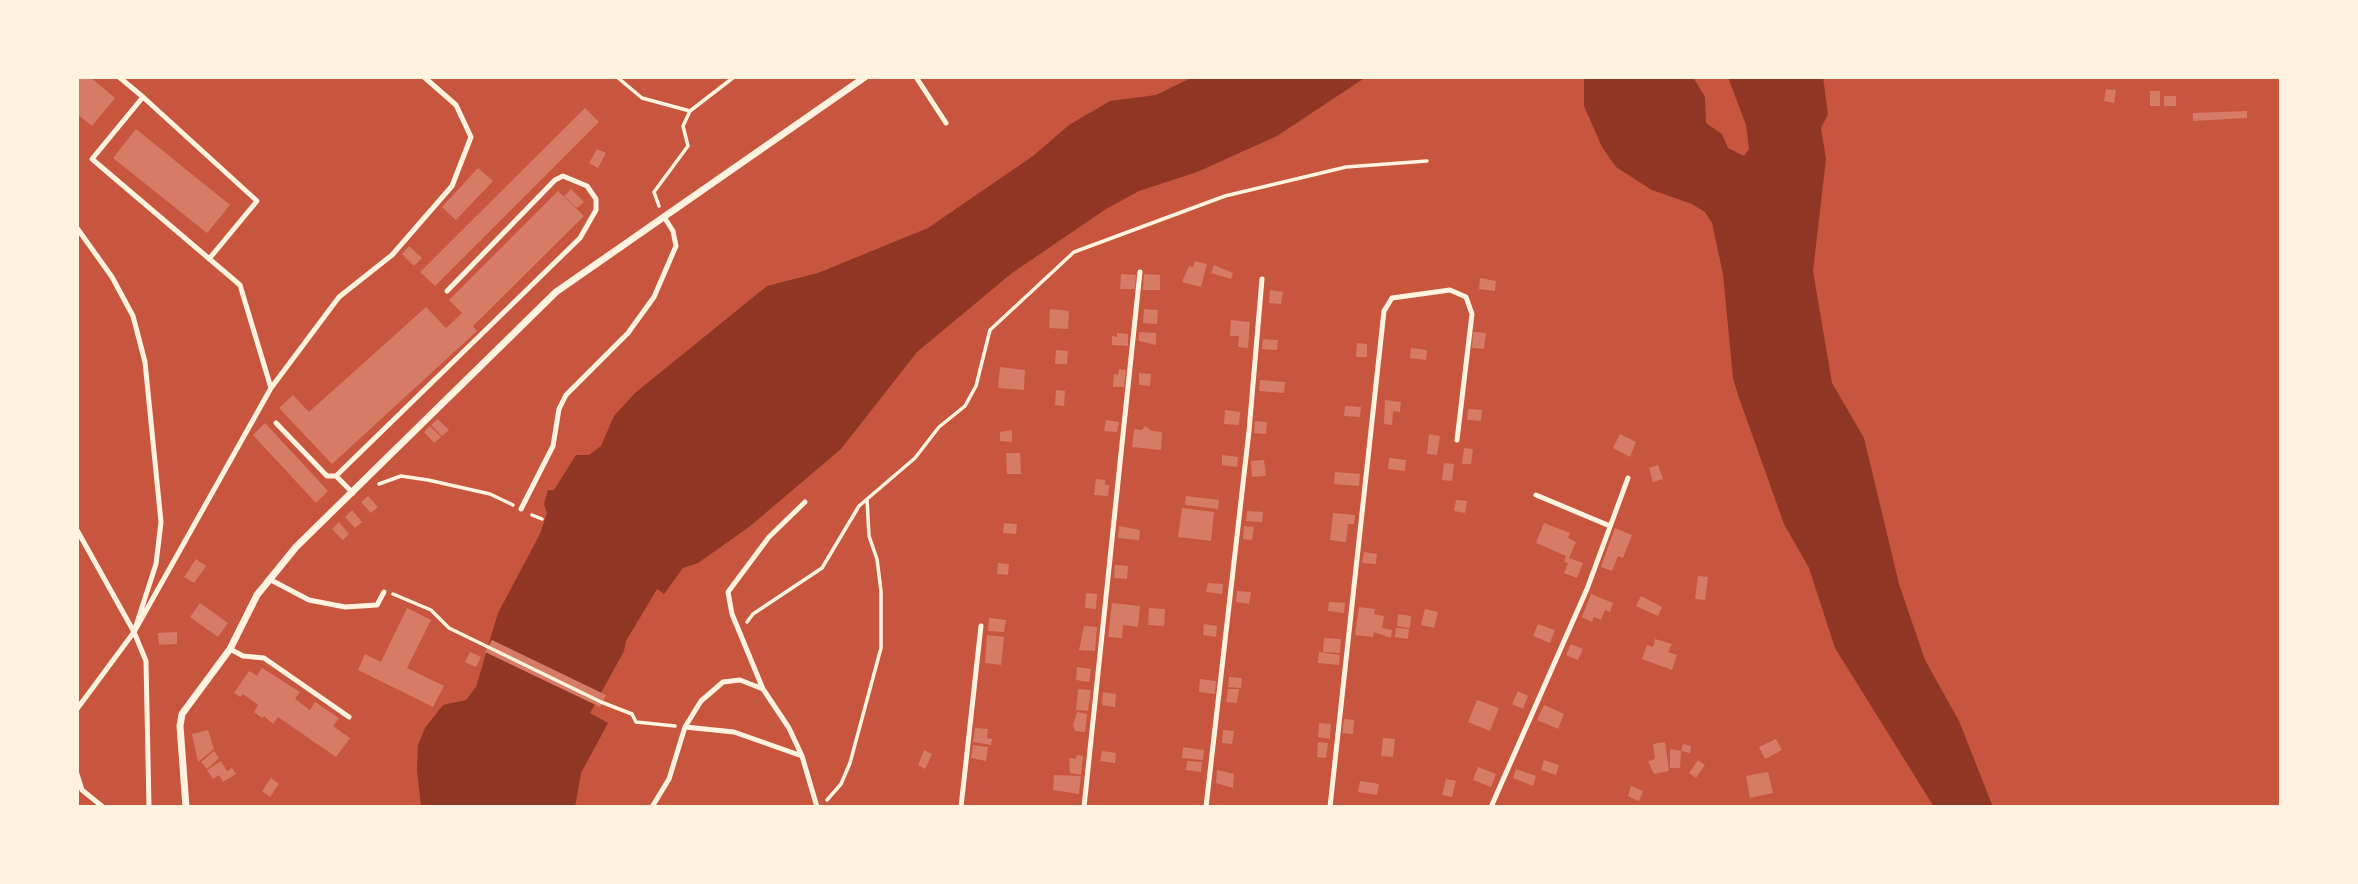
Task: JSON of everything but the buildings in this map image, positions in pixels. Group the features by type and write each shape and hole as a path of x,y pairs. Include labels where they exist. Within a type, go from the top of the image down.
{"street":[{"path":"186,807 180,726 182,714 230,649 269,579 296,547 354,494 556,292 865,77"}],"lane":[{"path":"119,77 257,201 209,259"},
{"path":"77,709 134,632 271,388 339,297 392,255 452,186 471,137 456,105 424,77"},
{"path":"916,77 946,123"},
{"path":"143,97 92,159 240,285 271,388"},
{"path":"336,476 580,238 596,209 596,199 587,186 563,176 555,180 447,291"},
{"path":"521,509 553,446 559,410 566,395 620,341 654,296 676,246 673,231 664,217"},
{"path":"77,228 112,276 133,316 145,362 161,522 156,564 134,632"},
{"path":"1084,807 1140,272"},
{"path":"1206,807 1247,444 1262,279"},
{"path":"1330,807 1384,311 1392,298 1450,290 1466,297 1472,314 1457,440"},
{"path":"276,423 327,475 336,476 354,494"},
{"path":"1491,807 1587,589 1628,478"},
{"path":"1536,495 1610,526"},
{"path":"804,502 769,537 728,592 740,633 764,689 789,728 802,756 819,807"},
{"path":"77,530 134,632 146,661 149,807"},
{"path":"269,579 309,600 345,607 377,605 384,592"},
{"path":"961,807 981,626"},
{"path":"230,649 243,656 264,658 349,717"},
{"path":"652,807 669,779 685,727 701,701 723,682 740,680 764,689"},
{"path":"685,727 734,732 802,756"},
{"path":"77,774 82,790 103,807"}],"path":[{"path":"617,77 642,98 690,111"},
{"path":"664,217 654,192 688,146 683,125 690,111 734,77"},
{"path":"740,633 752,614 822,568 839,537 867,499 915,458 939,427 965,406 976,386 990,330 1074,252 1225,196 1346,167 1427,161"},
{"path":"363,484 376,484 401,476 428,480 490,494 521,509"},
{"path":"819,807 841,784 850,763 881,648 881,591 877,559 869,536 867,499"},
{"path":"384,592 402,596 430,610 449,628 601,702 632,714 636,722 685,727"}],"shaded area":[{"path":"1193,77 1366,77 1277,136 1197,172 1139,191 1106,209 1012,273 917,352 841,449 749,527 698,563 683,568 664,594 657,589 626,641 624,651 590,713 608,723 581,773 575,807 421,807 417,770 418,745 425,728 443,705 466,700 476,687 498,613 540,534 547,513 544,504 548,490 554,490 576,455 589,455 601,446 614,416 635,393 767,286 818,273 928,228 1033,156 1069,125 1110,101 1156,95"},
{"path":"1584,77 1693,77 1705,97 1706,123 1722,134 1728,148 1744,156 1749,149 1746,125 1728,77 1823,77 1828,114 1821,128 1826,159 1813,271 1832,383 1864,438 1899,584 1925,660 1959,721 1993,807 1934,807 1835,648 1809,568 1784,524 1733,378 1723,274 1712,223 1705,212 1692,204 1652,190 1616,167 1602,147 1584,106"}]}
